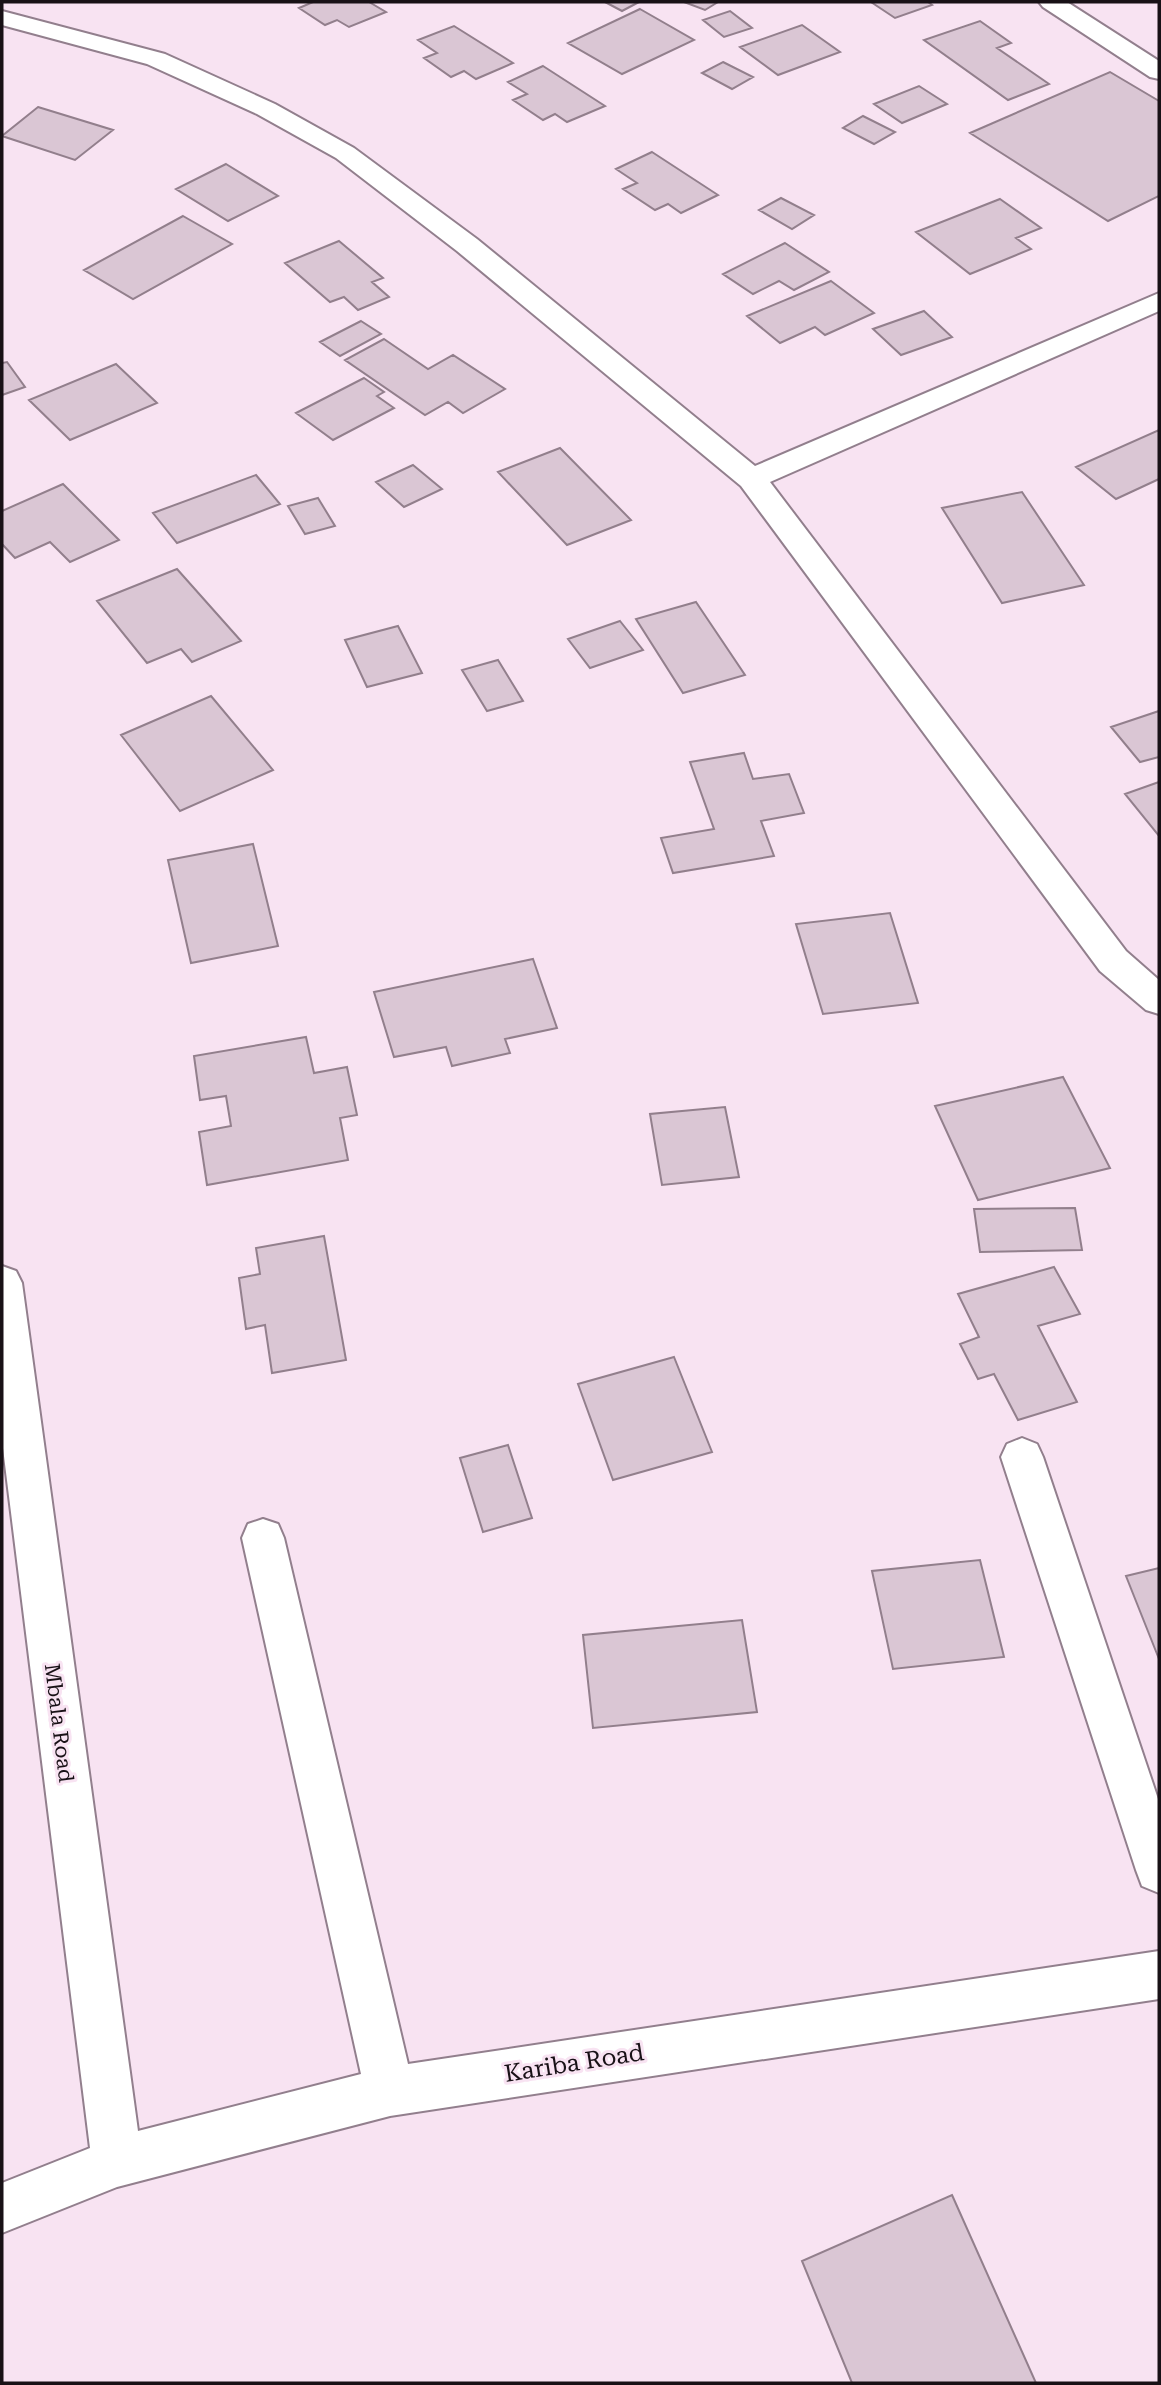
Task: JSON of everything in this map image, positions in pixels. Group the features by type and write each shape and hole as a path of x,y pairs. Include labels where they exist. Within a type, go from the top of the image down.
{"street":[{"path":"1051,2 1159,72"},
{"path":"2,18 156,59 266,109 345,153 467,245 752,480 1113,961 1159,1000"},
{"path":"752,480 1159,301"},
{"name":"Mbala Road","path":"2,1283 117,2162"},
{"path":"1022,1457 1159,1870"},
{"path":"263,1538 390,2091"},
{"name":"Kariba Road","path":"2,2208 117,2162 390,2091 1159,1975"}],"building":[{"path":"313,2 369,2 386,12 349,27 337,20 325,25 299,8"},
{"path":"605,2 639,2 622,11"},
{"path":"684,2 718,2 705,10"},
{"path":"871,2 928,2 932,5 895,18"},
{"path":"640,9 694,40 622,74 568,43"},
{"path":"730,11 752,28 724,37 703,20"},
{"path":"980,21 1011,43 997,48 1049,84 1008,100 924,40"},
{"path":"802,25 840,52 778,75 740,47"},
{"path":"454,26 513,63 476,79 464,71 451,77 424,58 437,53 418,40"},
{"path":"723,62 753,77 732,89 702,73"},
{"path":"543,66 605,106 567,122 555,114 543,120 513,100 527,94 508,82"},
{"path":"1110,72 1159,101 1159,196 1108,221 970,133"},
{"path":"919,86 947,104 902,123 874,104"},
{"path":"38,107 113,130 75,160 2,136"},
{"path":"863,116 895,132 874,144 843,128"},
{"path":"652,152 718,195 681,213 668,204 655,210 623,189 637,183 616,169"},
{"path":"226,164 278,196 228,221 176,189"},
{"path":"781,198 814,215 792,229 759,210"},
{"path":"1000,199 1041,228 1016,238 1031,249 970,274 916,232"},
{"path":"183,216 232,244 133,299 84,270"},
{"path":"339,241 383,278 372,282 389,297 358,310 344,297 330,302 285,263"},
{"path":"785,243 829,272 794,290 779,281 753,294 723,274"},
{"path":"831,281 874,313 825,335 815,327 780,343 747,316"},
{"path":"924,311 952,337 901,355 873,329"},
{"path":"361,321 381,334 340,356 320,342"},
{"path":"384,339 428,369 453,355 505,389 463,413 448,402 425,415 345,360"},
{"path":"7,362 25,387 2,395 2,363"},
{"path":"116,364 157,403 70,440 29,400"},
{"path":"364,378 384,392 377,396 394,408 333,440 296,413"},
{"path":"1159,430 1159,479 1116,499 1076,467"},
{"path":"560,448 631,520 567,545 498,472"},
{"path":"413,465 442,489 404,507 376,482"},
{"path":"256,475 280,504 177,543 153,513"},
{"path":"63,484 119,540 70,562 50,542 15,558 2,544 2,511"},
{"path":"1022,492 1084,585 1002,603 942,508"},
{"path":"318,498 335,526 305,534 288,506"},
{"path":"177,569 241,641 192,662 181,649 147,663 97,601"},
{"path":"696,602 745,675 683,693 636,619"},
{"path":"620,621 643,650 590,668 568,639"},
{"path":"398,626 422,673 367,687 345,640"},
{"path":"498,660 523,701 487,711 462,670"},
{"path":"211,696 273,770 180,811 121,735"},
{"path":"1159,711 1159,757 1140,762 1111,727"},
{"path":"744,753 753,779 789,774 804,813 761,821 774,856 673,873 661,838 714,829 690,762"},
{"path":"1159,782 1159,836 1125,794"},
{"path":"253,844 278,946 191,963 168,860"},
{"path":"890,913 918,1003 823,1014 796,924"},
{"path":"533,959 557,1028 505,1039 510,1053 452,1066 446,1047 394,1057 374,992"},
{"path":"306,1037 314,1073 347,1067 357,1115 340,1118 348,1160 207,1185 199,1132 231,1126 226,1096 200,1100 194,1056"},
{"path":"1063,1077 1110,1168 978,1200 935,1106"},
{"path":"725,1107 739,1177 662,1185 650,1114"},
{"path":"1075,1208 1082,1250 980,1252 974,1209"},
{"path":"324,1236 346,1360 272,1373 265,1325 246,1329 239,1278 260,1274 256,1248"},
{"path":"1054,1267 1080,1314 1038,1326 1077,1402 1018,1420 994,1374 978,1379 960,1344 979,1337 958,1294"},
{"path":"674,1357 712,1452 613,1480 578,1384"},
{"path":"508,1445 532,1518 483,1532 460,1458"},
{"path":"980,1560 1004,1657 893,1669 872,1571"},
{"path":"1159,1568 1159,1659 1126,1576"},
{"path":"742,1620 757,1712 593,1728 583,1635"},
{"path":"952,2195 1036,2383 852,2383 802,2261"}]}
